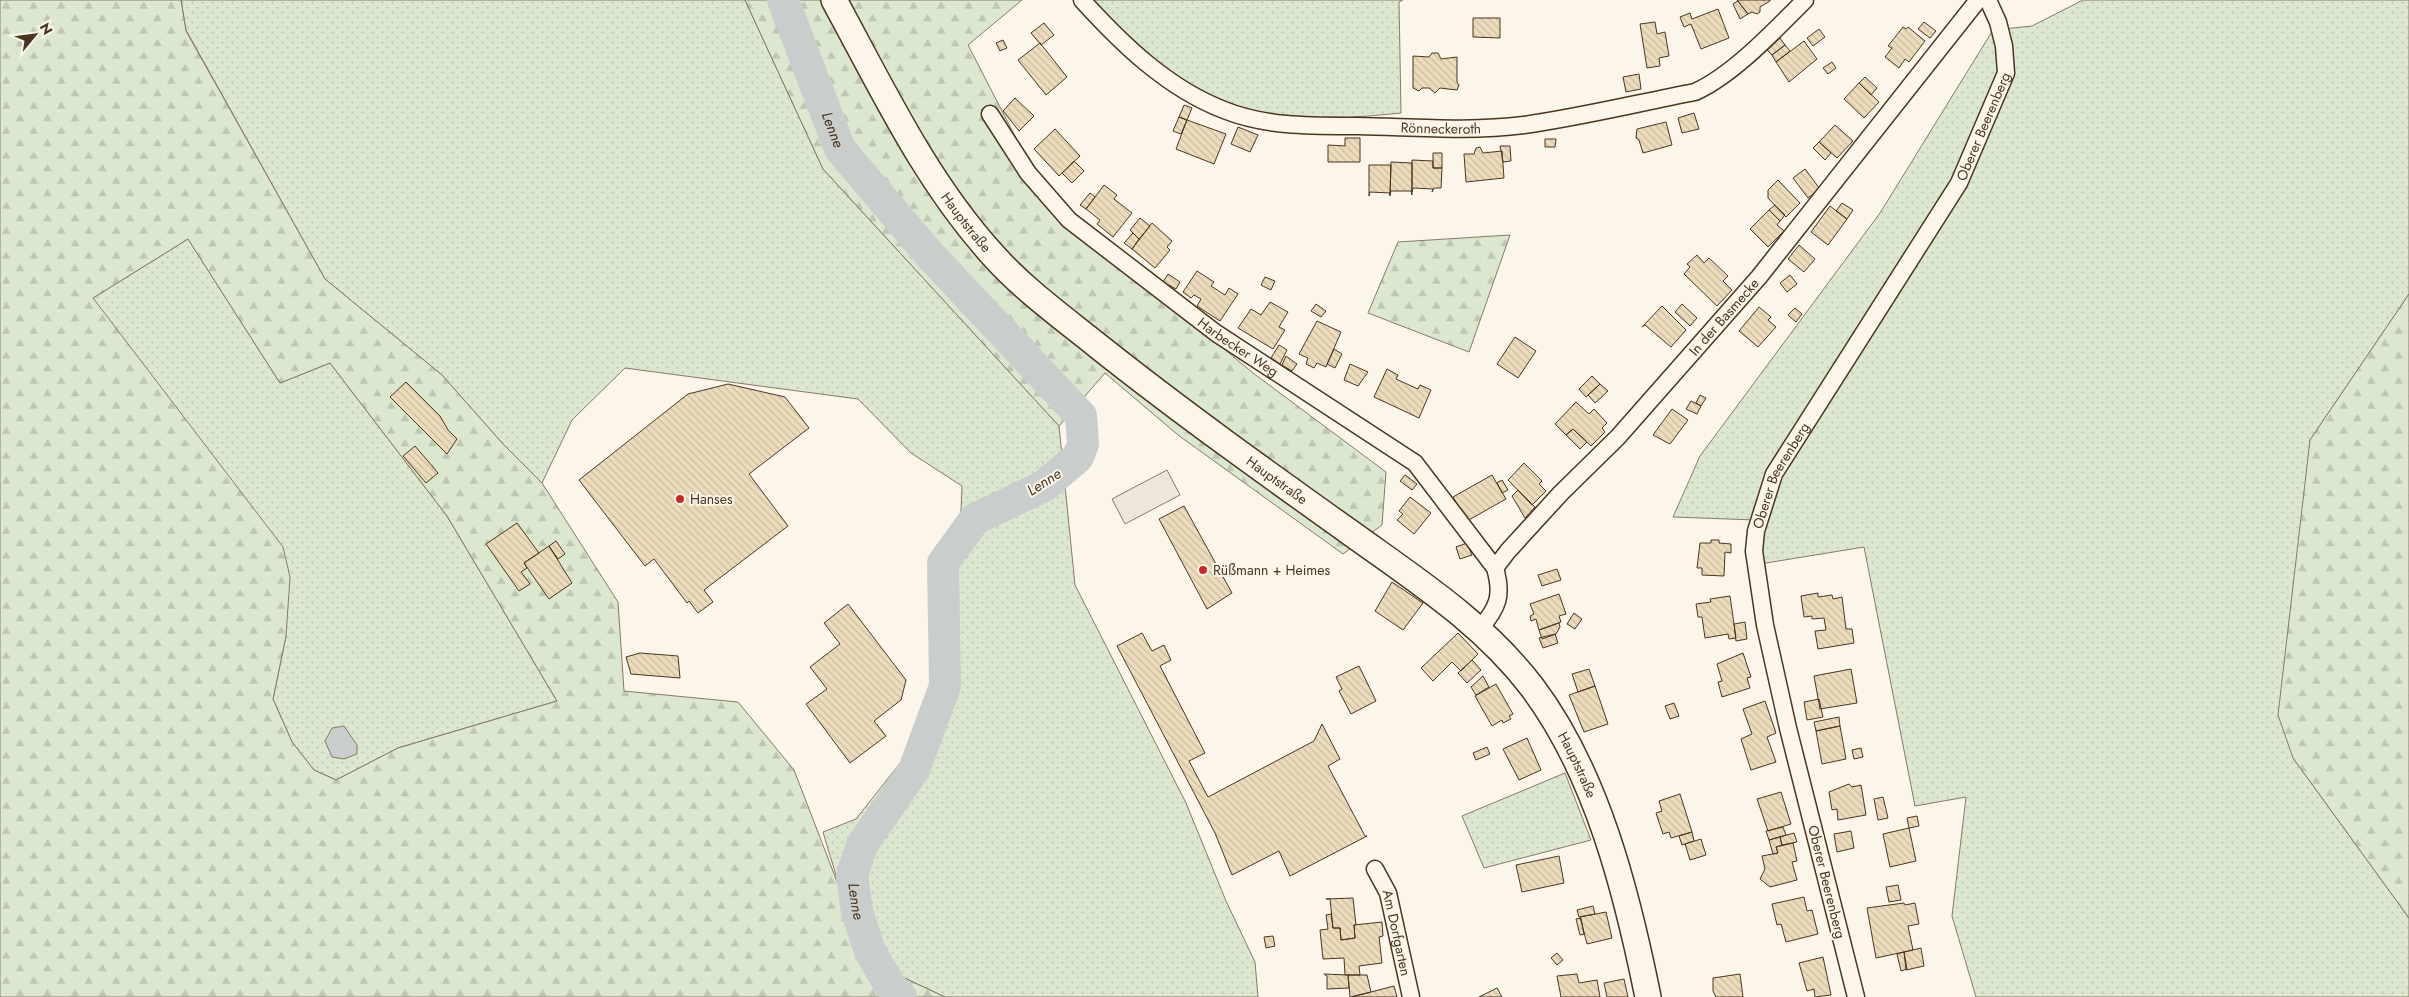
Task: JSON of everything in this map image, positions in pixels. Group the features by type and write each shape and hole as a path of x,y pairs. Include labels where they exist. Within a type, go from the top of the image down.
{"main road":[{"name":"Hauptstraße","path":"834,0 908,136 945,196 993,256 1042,301 1156,393 1454,606 1508,656 1534,690 1563,735 1587,784 1614,863 1636,941 1648,997"}],"street":[{"name":"Rönneckeroth","path":"1082,0 1128,48 1160,74 1222,110 1240,116 1288,124 1473,128 1524,124 1695,92 1723,75 1781,25 1805,0"},
{"name":"In der Basmecke","path":"1495,568 1561,493 1618,437 1759,277 1978,0"},
{"name":"Oberer Beerenberg","path":"1856,997 1788,728 1767,634 1754,551 1756,531 1774,474 1958,183 1966,166 2006,73 2005,53 1998,22 1988,0"},
{"name":"Harbecker Weg","path":"990,114 1028,173 1069,220 1216,332 1338,410 1420,467 1495,568"},
{"path":"1480,629 1492,613 1499,596 1499,581 1495,568"},
{"name":"Am Dorfgarten","path":"1375,869 1390,899 1412,997"}],"green space":[{"path":"0,0 181,0 186,31 325,279 442,375 503,444 542,483 618,602 624,691 738,702 794,770 841,892 900,976 945,997 0,997","holes":["188,239 280,383 330,363 447,516 557,701 398,748 336,780 314,770 292,742 273,699 286,636 290,577 283,547 93,298"]},
{"path":"181,0 745,0 823,169 1059,426 1075,585 1186,803 1226,901 1255,962 1258,997 945,997 900,976 841,892 823,832 856,819 953,696 962,486 911,453 858,399 625,368 572,420 542,483 503,444 442,375 325,279 186,30"},
{"path":"745,0 1022,0 968,45 1016,138 1069,220 1253,373 1386,472 1382,525 1343,554 1178,435 1105,373 1059,426 823,169"},
{"path":"1092,0 1403,0 1399,2 1401,113 1343,118 1285,118 1226,108 1205,98 1168,75 1135,47"},
{"path":"2083,0 2409,0 2409,294 2310,440 2293,758 2409,918 2409,997 1976,997 1952,916 1966,797 1915,806 1864,547 1760,564 1755,520 1673,517 1700,456 1880,213 1993,30 2032,26"},
{"path":"1510,235 1469,352 1368,313 1398,242"},
{"path":"188,239 280,383 330,363 447,516 557,701 398,748 336,780 314,770 292,742 273,699 286,636 93,298"},
{"path":"2409,294 2409,918 2293,758 2278,715 2310,440"},
{"path":"1565,773 1591,840 1484,868 1462,816"}],"shaded area":[{"path":"1167,470 1180,495 1125,524 1112,499"},
{"path":"344,726 357,745 357,754 344,759 332,757 325,741 332,728"}],"building":[{"path":"1737,0 1770,1 1760,7 1760,12 1757,14 1752,12 1748,14"},
{"path":"1738,1 1748,14 1740,19 1733,4"},
{"path":"1718,9 1729,38 1701,49 1691,24 1684,27 1680,17 1690,13 1692,19"},
{"path":"1473,18 1500,18 1500,38 1473,37"},
{"path":"1655,22 1657,34 1665,32 1669,56 1659,58 1660,66 1647,68 1640,24"},
{"path":"1924,22 1936,31 1930,38 1918,29"},
{"path":"1044,23 1054,35 1041,45 1031,33"},
{"path":"1903,27 1906,29 1908,27 1925,41 1909,62 1905,59 1899,68 1885,57 1892,48 1888,46"},
{"path":"1819,29 1825,37 1813,46 1807,38"},
{"path":"1780,38 1785,45 1772,55 1767,50"},
{"path":"1003,40 1007,48 1000,51 996,43"},
{"path":"1804,41 1817,59 1789,82 1776,62"},
{"path":"1040,43 1067,77 1046,95 1018,60"},
{"path":"1785,45 1790,51 1776,62 1772,55"},
{"path":"1432,53 1438,53 1441,59 1457,57 1457,82 1459,85 1457,90 1440,88 1435,93 1429,88 1422,88 1419,91 1413,88 1413,56 1429,57"},
{"path":"1832,62 1836,68 1828,74 1823,68"},
{"path":"1639,74 1641,89 1626,92 1623,77"},
{"path":"1865,77 1877,88 1871,95 1859,83"},
{"path":"1859,83 1879,102 1864,118 1844,99"},
{"path":"1015,98 1034,116 1019,131 1003,111"},
{"path":"1184,105 1192,108 1187,120 1179,117"},
{"path":"1694,113 1699,129 1682,133 1678,118"},
{"path":"1179,117 1187,120 1181,134 1173,131"},
{"path":"1187,120 1226,134 1214,164 1176,149"},
{"path":"1666,122 1672,145 1643,153 1639,140 1636,138 1637,129"},
{"path":"1835,125 1853,141 1837,158 1819,142"},
{"path":"1238,127 1258,135 1250,152 1231,144"},
{"path":"1055,129 1080,156 1059,176 1034,149"},
{"path":"1345,138 1360,138 1360,162 1328,162 1328,145 1345,146"},
{"path":"1545,139 1556,139 1555,147 1545,147"},
{"path":"1819,142 1831,153 1825,160 1813,148"},
{"path":"1500,146 1510,146 1511,161 1503,162"},
{"path":"1480,147 1483,153 1502,151 1504,178 1466,182 1464,154 1474,154 1476,148"},
{"path":"1433,153 1442,153 1442,168 1433,168"},
{"path":"1412,160 1433,161 1433,168 1442,168 1441,188 1434,188 1432,192 1433,189 1413,188 1412,192"},
{"path":"1074,161 1084,171 1072,183 1062,173"},
{"path":"1391,162 1412,163 1412,195 1411,191 1391,191 1390,195"},
{"path":"1369,165 1391,165 1390,196 1390,193 1370,192 1369,196"},
{"path":"1805,169 1820,189 1808,198 1793,178"},
{"path":"1778,180 1800,203 1786,217 1768,198 1768,190"},
{"path":"1104,185 1117,195 1114,199 1132,213 1113,237 1097,224 1100,220 1086,209"},
{"path":"1090,193 1095,197 1086,209 1080,205"},
{"path":"1842,203 1853,210 1847,219 1836,211"},
{"path":"1775,205 1785,215 1780,221 1769,210"},
{"path":"1830,206 1847,219 1828,245 1811,232"},
{"path":"1769,210 1780,221 1777,225 1784,231 1768,247 1750,229"},
{"path":"1140,218 1150,226 1139,239 1130,230"},
{"path":"1152,223 1172,241 1167,247 1170,250 1155,268 1132,249"},
{"path":"1133,233 1139,239 1132,249 1124,243"},
{"path":"1799,245 1815,259 1804,272 1788,259"},
{"path":"1697,255 1704,263 1709,258 1728,276 1723,281 1732,290 1717,306 1684,274 1690,267 1687,264"},
{"path":"1197,271 1214,282 1211,286 1225,295 1229,288 1238,294 1220,321 1197,306 1201,299 1194,295 1191,298 1183,292"},
{"path":"1168,274 1180,282 1176,289 1163,282"},
{"path":"1790,275 1797,284 1787,292 1780,283"},
{"path":"1265,277 1275,281 1271,290 1261,285"},
{"path":"1270,302 1288,312 1279,327 1285,330 1273,349 1238,328 1251,309 1261,315"},
{"path":"1316,304 1326,311 1321,317 1311,311"},
{"path":"1682,304 1697,318 1690,326 1675,312"},
{"path":"1662,306 1686,330 1671,347 1645,325 1642,327"},
{"path":"1759,307 1771,317 1768,320 1776,327 1758,347 1739,331"},
{"path":"1795,308 1802,314 1796,322 1788,315"},
{"path":"1317,321 1341,332 1326,367 1317,363 1314,368 1306,364 1308,358 1299,354"},
{"path":"1515,337 1536,351 1518,378 1497,364"},
{"path":"1279,345 1287,350 1280,364 1271,358"},
{"path":"1334,349 1342,354 1335,368 1327,364"},
{"path":"1286,356 1297,364 1292,371 1282,365"},
{"path":"1350,364 1368,372 1358,386 1344,380"},
{"path":"1387,369 1398,375 1396,379 1418,389 1420,385 1431,390 1419,418 1374,397"},
{"path":"1592,376 1600,384 1586,397 1579,389"},
{"path":"406,382 440,416 448,430 457,439 447,454 390,397"},
{"name":"Hanses","path":"728,384 785,397 809,428 749,474 788,526 704,590 713,602 698,613 689,601 687,603 654,559 645,566 579,480 688,394"},
{"path":"1600,384 1608,391 1595,403 1588,395"},
{"path":"1700,395 1706,398 1701,406 1696,403"},
{"path":"1691,401 1701,406 1697,414 1686,409"},
{"path":"1576,402 1589,414 1594,409 1607,423 1602,428 1605,432 1591,446 1573,429 1566,435 1555,424"},
{"path":"1672,409 1688,420 1670,444 1653,435"},
{"path":"1573,429 1587,442 1580,449 1566,435"},
{"path":"415,446 438,473 426,483 403,456"},
{"path":"1524,463 1542,481 1539,484 1546,491 1532,505 1508,480"},
{"path":"1405,475 1417,484 1412,490 1400,481"},
{"path":"1492,475 1506,499 1467,521 1453,497"},
{"path":"1502,480 1508,490 1502,493 1497,483"},
{"path":"1518,490 1535,507 1525,518 1512,496"},
{"path":"1410,497 1431,513 1414,534 1397,520 1403,514 1399,511"},
{"name":"Rüßmann + Heimes","path":"1184,506 1232,593 1207,609 1159,519"},
{"path":"517,523 539,553 524,563 527,568 521,572 530,584 519,591 486,544"},
{"path":"1711,540 1719,540 1719,543 1731,544 1731,553 1725,552 1724,576 1702,575 1702,568 1697,568 1700,543 1711,543"},
{"path":"556,541 565,554 558,559 549,546"},
{"path":"1467,543 1472,555 1460,559 1456,547"},
{"path":"549,546 572,583 549,599 524,563"},
{"path":"1557,569 1561,580 1542,586 1538,575"},
{"path":"1392,582 1423,603 1403,630 1375,611"},
{"path":"1818,593 1818,597 1832,595 1833,599 1842,597 1846,629 1852,629 1854,643 1818,649 1815,631 1826,630 1824,618 1812,619 1812,616 1804,617 1801,596"},
{"path":"1559,594 1566,614 1559,616 1561,622 1539,630 1536,619 1531,621 1530,616 1534,614 1530,604"},
{"path":"1730,596 1736,638 1729,639 1728,634 1705,638 1702,617 1698,617 1696,604 1711,602 1710,599"},
{"path":"848,604 906,680 901,700 874,721 886,736 850,763 806,704 827,689 810,667 840,644 824,623"},
{"path":"1574,613 1582,619 1575,629 1567,624"},
{"path":"1745,622 1747,639 1736,641 1734,624"},
{"path":"1559,623 1560,627 1556,634 1542,639 1539,630"},
{"path":"1142,633 1152,651 1164,645 1171,660 1160,666 1205,753 1189,761 1208,797 1314,741 1322,724 1340,759 1328,766 1365,836 1367,836 1290,876 1279,851 1232,875 1215,833 1117,646"},
{"path":"1458,633 1478,654 1461,671 1452,662 1433,681 1421,668"},
{"path":"1555,634 1558,643 1543,648 1539,638"},
{"path":"640,653 678,656 680,678 631,674 626,657"},
{"path":"1743,653 1751,677 1747,678 1750,688 1722,697 1718,682 1722,681 1717,664"},
{"path":"1472,660 1481,670 1467,683 1458,673"},
{"path":"1359,666 1376,701 1351,714 1339,691 1342,689 1336,677"},
{"path":"1589,669 1595,686 1578,692 1572,674"},
{"path":"1851,669 1857,703 1820,709 1814,676"},
{"path":"1483,676 1489,687 1476,695 1471,687"},
{"path":"1496,684 1513,714 1509,716 1511,719 1503,723 1502,720 1492,726 1475,696"},
{"path":"1595,686 1608,724 1584,732 1569,695"},
{"path":"1819,699 1823,717 1807,720 1804,702"},
{"path":"1765,701 1776,733 1767,737 1776,762 1751,770 1741,739 1752,734 1743,709"},
{"path":"1674,703 1679,716 1670,719 1665,706"},
{"path":"1839,717 1840,726 1816,731 1814,722"},
{"path":"1840,726 1846,759 1822,764 1816,731"},
{"path":"1527,738 1541,770 1519,780 1503,749"},
{"path":"1487,747 1490,754 1476,760 1473,753"},
{"path":"1861,748 1863,757 1854,759 1852,750"},
{"path":"1849,784 1852,787 1861,785 1866,815 1838,820 1837,809 1832,810 1829,792"},
{"path":"1781,792 1791,824 1768,831 1757,799"},
{"path":"1680,794 1692,832 1671,838 1669,832 1663,834 1656,813 1662,811 1659,801"},
{"path":"1883,797 1888,818 1878,820 1874,799"},
{"path":"1917,816 1919,826 1909,828 1907,818"},
{"path":"1783,827 1786,835 1769,840 1766,831"},
{"path":"1909,828 1916,861 1890,867 1883,834"},
{"path":"1851,831 1854,848 1837,852 1834,834"},
{"path":"1692,832 1694,841 1682,845 1679,836"},
{"path":"1794,833 1797,842 1782,845 1780,837"},
{"path":"1780,837 1782,845 1776,847 1778,853 1773,854 1769,840"},
{"path":"1701,839 1706,855 1690,860 1685,844"},
{"path":"1793,843 1797,861 1792,862 1797,880 1770,887 1760,879 1765,869 1762,856 1778,853 1776,847"},
{"path":"1559,856 1564,883 1522,892 1516,865"},
{"path":"1898,885 1901,900 1889,902 1886,887"},
{"path":"1804,897 1807,911 1812,910 1818,934 1786,942 1781,924 1777,925 1772,904"},
{"path":"1353,898 1356,925 1354,925 1355,938 1341,940 1340,928 1333,928 1330,899 1326,899"},
{"path":"1904,903 1905,905 1915,903 1919,924 1908,926 1913,950 1876,958 1867,908"},
{"path":"1593,906 1595,914 1579,917 1577,910"},
{"path":"1606,912 1612,938 1587,944 1580,917"},
{"path":"1331,914 1333,928 1340,928 1341,940 1355,938 1354,925 1382,922 1383,936 1379,937 1382,963 1359,966 1360,975 1345,975 1344,958 1323,959 1320,930 1328,929 1326,915"},
{"path":"1581,918 1584,934 1580,935 1576,919"},
{"path":"1273,936 1275,946 1266,948 1264,937"},
{"path":"1921,948 1924,966 1906,970 1904,952"},
{"path":"1904,952 1907,969 1901,971 1897,954"},
{"path":"1557,953 1563,960 1557,965 1551,958"},
{"path":"1823,957 1831,995 1815,997 1814,989 1807,991 1799,963"},
{"path":"1324,974 1348,975 1349,988 1327,989 1327,976"},
{"path":"1577,974 1579,983 1597,980 1600,997 1561,997 1557,976"},
{"path":"1740,974 1743,997 1716,997 1713,991 1713,978"},
{"path":"1348,975 1367,975 1371,992 1350,997"},
{"path":"1624,979 1628,997 1607,997 1604,983"},
{"path":"1394,986 1397,997 1352,997 1371,992"},
{"path":"1497,988 1502,997 1479,997"}],"waterway":[{"name":"Lenne","path":"783,0 840,149 929,254 1081,416 1083,444 1078,457 1044,486 975,519 943,563 945,686 914,770 862,845 852,875 857,912 870,951 889,984 901,997"}],"place":[{"name":"Hanses","path":"680,499"},
{"name":"Rüßmann + Heimes","path":"1203,570"}]}
